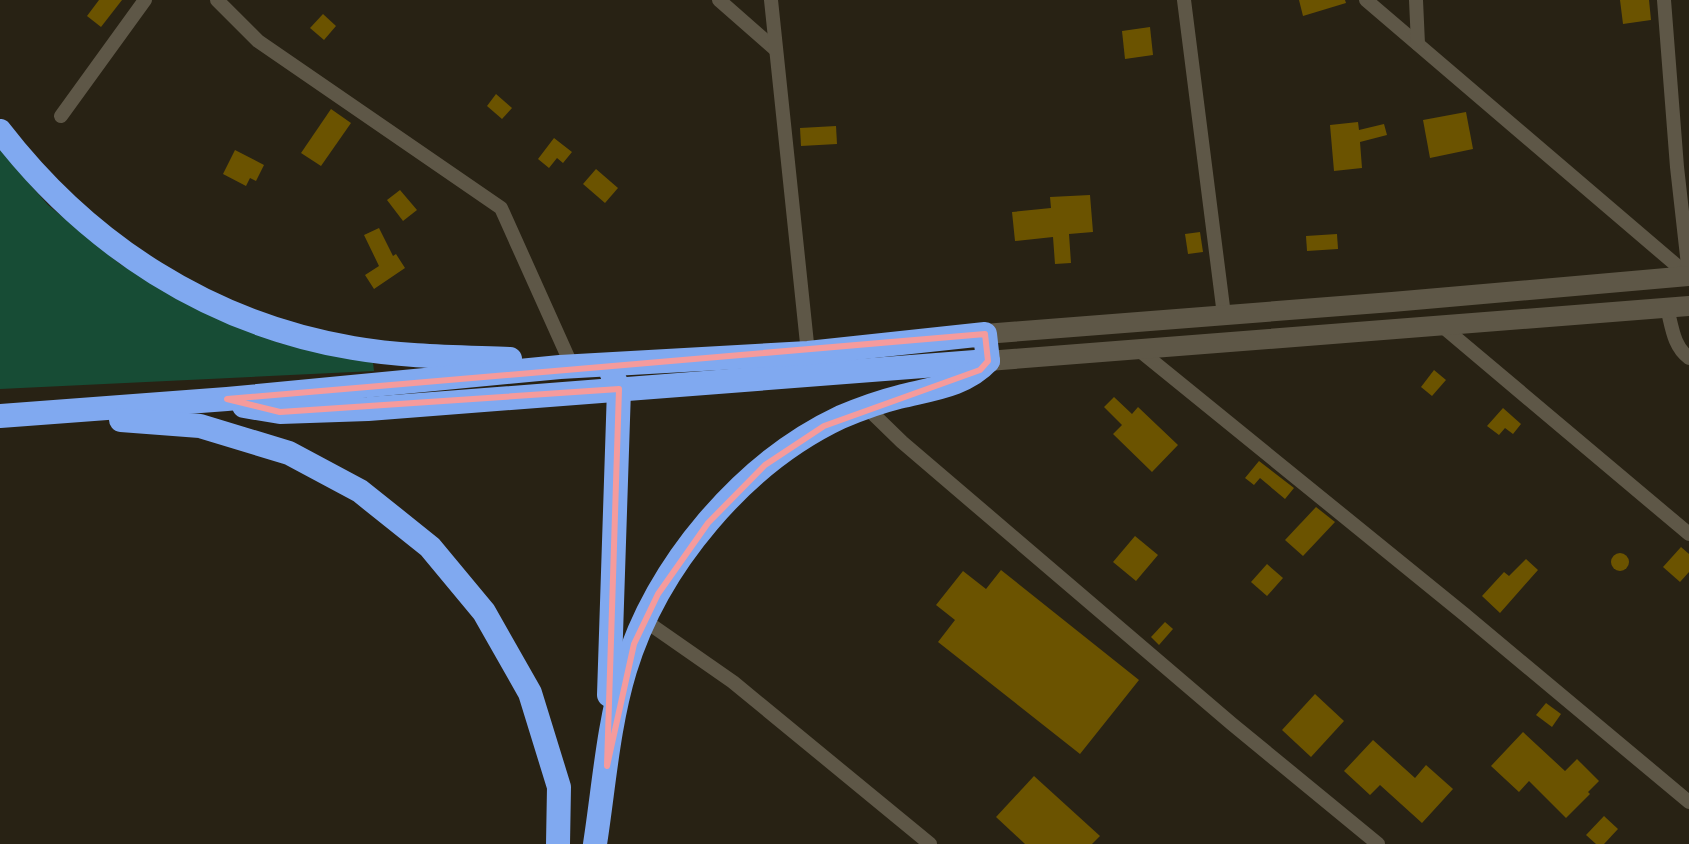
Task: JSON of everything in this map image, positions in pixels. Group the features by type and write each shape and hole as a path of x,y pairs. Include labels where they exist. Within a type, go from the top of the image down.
{"highway":[{"path":"0,131 49,189 114,246 187,292 250,320 301,337 354,349 408,355 535,361 566,367"},
{"path":"0,416 227,399 598,364 808,353 985,334 988,361 980,370 963,380 866,407 803,437 748,480 690,546 658,594 634,644 618,695 595,844"},
{"path":"227,399 253,409 280,412 368,409 988,361"},
{"path":"598,364 612,373 619,389 607,766"},
{"path":"59,413 200,426 289,453 360,491 430,547 484,612 530,693 559,787 558,844"}],"main road":[{"path":"985,334 1689,276"},
{"path":"988,361 1689,306"}],"street":[{"path":"61,116 145,0"},
{"path":"217,0 258,41 501,208 566,367"},
{"path":"719,0 776,50"},
{"path":"771,0 808,353"},
{"path":"1184,0 1224,315"},
{"path":"1366,0 1689,276"},
{"path":"1416,0 1418,44"},
{"path":"1664,0 1689,276"},
{"path":"1667,308 1674,338 1689,358"},
{"path":"1442,326 1689,534"},
{"path":"1139,350 1689,802"},
{"path":"866,407 902,442 1091,604 1378,844"},
{"path":"644,620 733,682 930,844"}],"highlighted area":[{"path":"985,334 988,361 980,370 824,426 765,465 708,523 658,594 634,644 607,766 619,389 280,412 227,399"}],"green space":[{"path":"0,150 48,205 120,264 195,307 279,343 373,363 374,371 0,389"}],"building":[{"path":"99,0 122,0 101,27 87,16"},
{"path":"1299,0 1345,0 1346,3 1303,16"},
{"path":"1620,0 1649,0 1651,20 1623,24"},
{"path":"323,14 336,26 324,40 310,28"},
{"path":"1150,27 1153,55 1125,59 1122,31"},
{"path":"496,94 512,108 502,119 487,106"},
{"path":"331,109 351,123 321,166 301,153"},
{"path":"1466,112 1473,149 1430,158 1423,120"},
{"path":"1358,122 1359,130 1384,124 1387,135 1360,142 1362,168 1334,171 1330,125"},
{"path":"836,126 837,144 801,146 800,128"},
{"path":"554,138 572,152 563,163 557,158 549,168 538,159"},
{"path":"235,150 264,165 256,181 250,178 246,186 223,174"},
{"path":"596,169 618,188 605,203 583,184"},
{"path":"400,190 417,210 403,221 387,200"},
{"path":"1090,195 1093,232 1069,234 1071,263 1055,264 1053,237 1015,241 1012,212 1051,208 1050,197"},
{"path":"379,228 393,256 396,254 405,268 374,289 365,275 379,266 364,235"},
{"path":"1200,232 1203,252 1188,254 1185,234"},
{"path":"1337,234 1338,249 1307,251 1306,236"},
{"path":"1434,370 1446,380 1432,396 1421,387"},
{"path":"1114,397 1132,414 1138,407 1178,445 1152,472 1113,434 1122,425 1104,407"},
{"path":"1503,408 1521,424 1513,434 1505,428 1499,435 1487,426"},
{"path":"1259,461 1294,488 1285,499 1260,478 1254,485 1245,478"},
{"path":"1316,507 1335,522 1303,556 1285,540"},
{"path":"1135,536 1158,555 1136,581 1113,562"},
{"path":"1681,547 1689,554 1689,572 1680,582 1663,567"},
{"path":"1616,553 1624,553 1629,562 1627,569 1616,571 1611,566 1611,558"},
{"path":"1526,559 1538,570 1500,613 1482,596 1504,572 1509,576"},
{"path":"1267,564 1283,578 1267,596 1251,582"},
{"path":"1001,570 1139,680 1080,754 938,642 955,620 936,605 963,571 986,589"},
{"path":"1165,622 1173,629 1159,645 1151,637"},
{"path":"1315,694 1344,721 1311,757 1282,730"},
{"path":"1546,703 1561,714 1552,727 1536,715"},
{"path":"1523,732 1565,771 1577,759 1599,781 1566,818 1529,781 1519,792 1491,766"},
{"path":"1373,740 1415,778 1426,765 1453,789 1422,823 1380,785 1370,795 1344,771"},
{"path":"1034,776 1100,836 1092,844 1025,844 996,817"},
{"path":"1604,816 1618,829 1604,844 1596,844 1586,835"}]}
